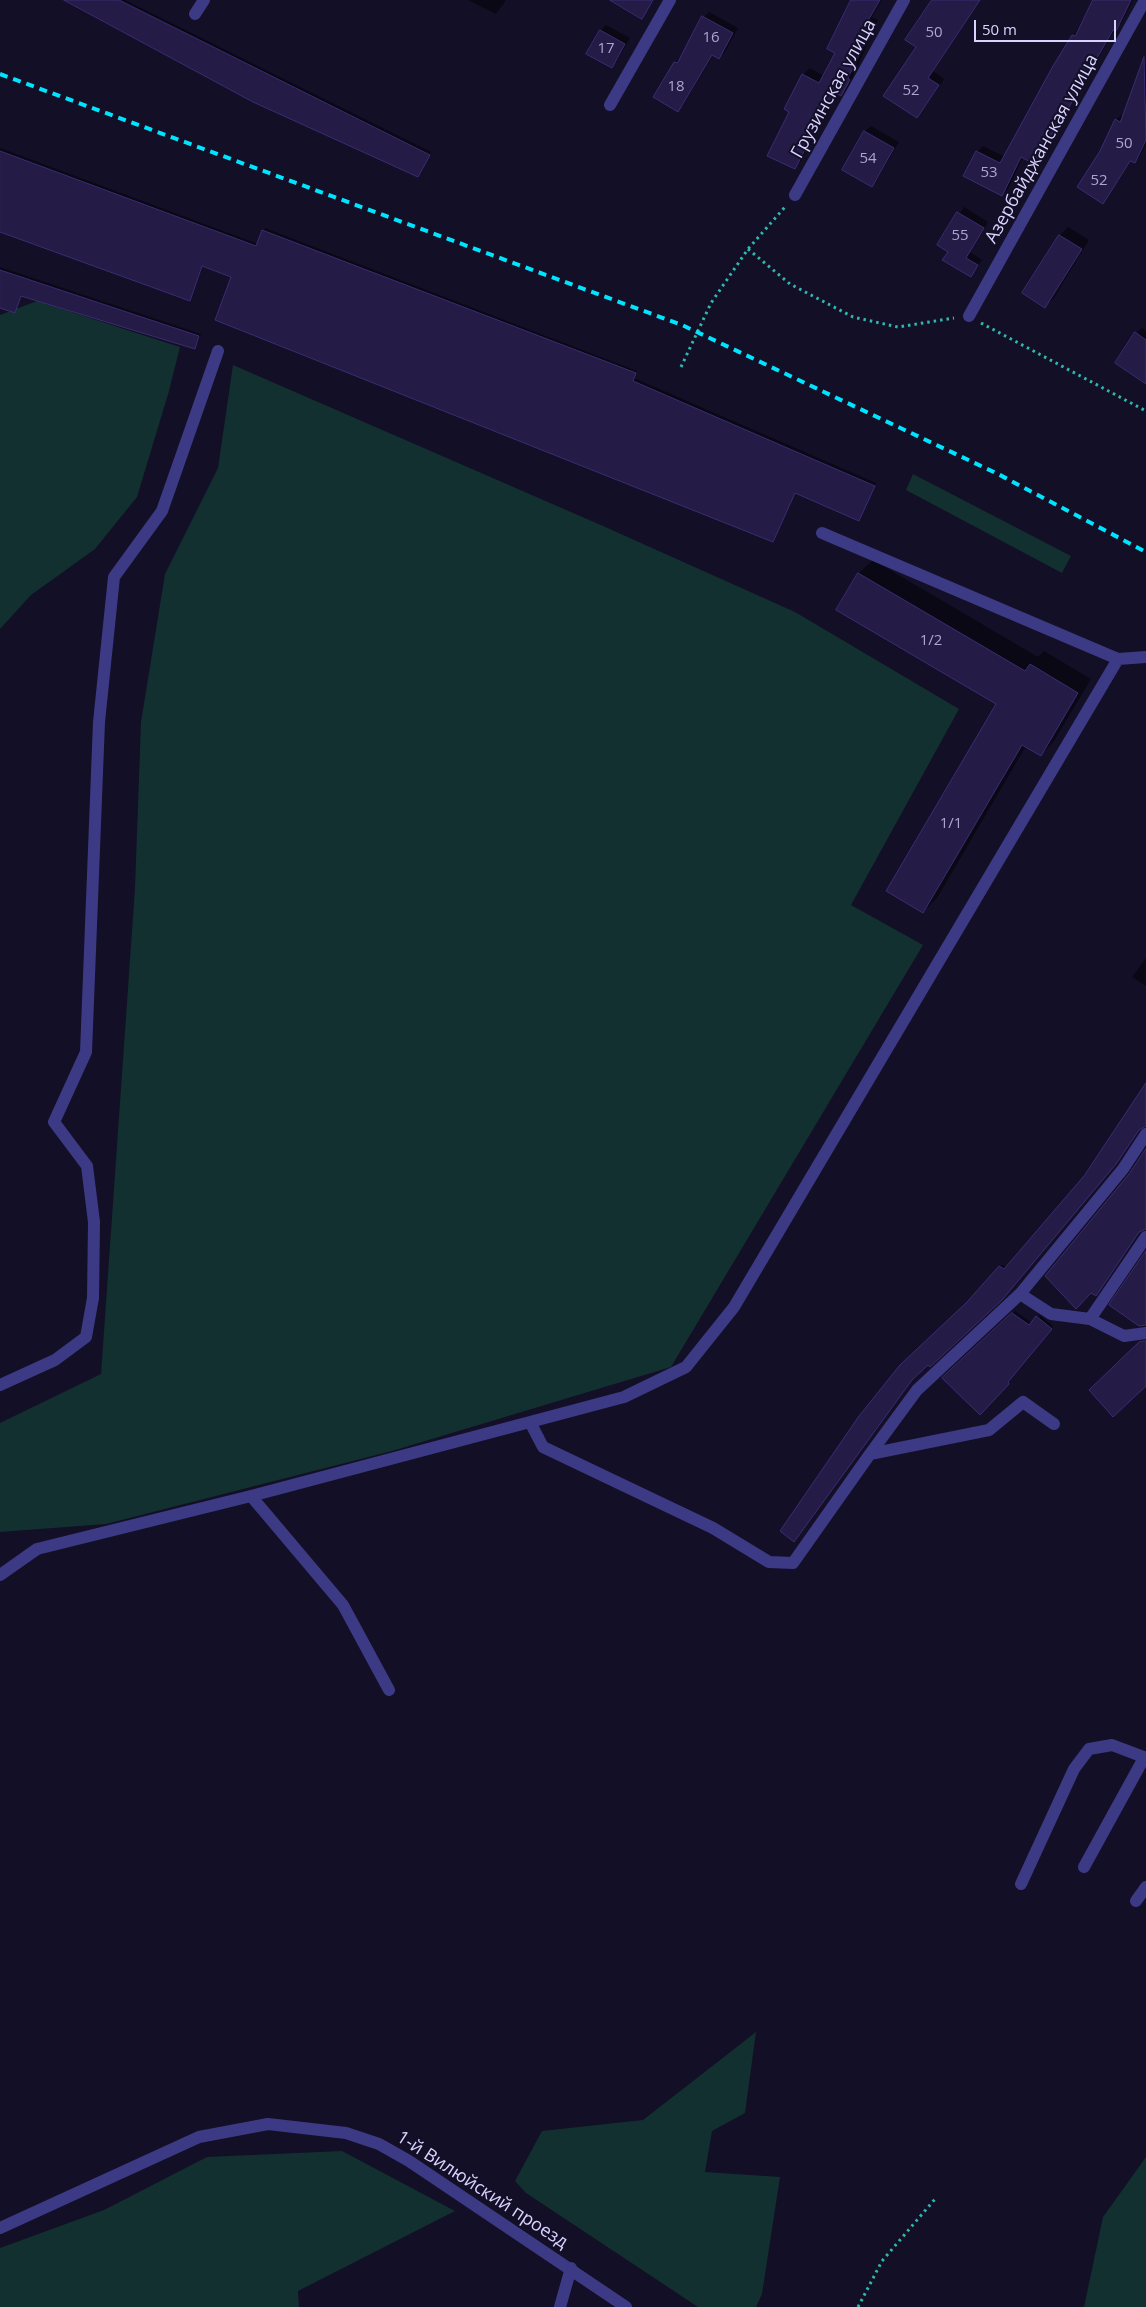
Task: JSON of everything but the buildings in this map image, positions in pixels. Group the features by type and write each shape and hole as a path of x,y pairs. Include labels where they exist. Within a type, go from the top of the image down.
{"street":[{"path":"194,14 204,0"},
{"path":"610,105 670,0"},
{"name":"Грузинская улица","path":"794,195 904,0"},
{"name":"Азербайджанская улица","path":"969,316 1145,0"},
{"path":"0,1385 55,1360 86,1337 93,1298 94,1222 87,1166 54,1122 86,1052 99,722 114,578 162,511 218,352"},
{"path":"822,533 1118,659 1146,657"},
{"path":"0,1575 37,1549 251,1496 624,1397 686,1367 734,1307 1118,659"},
{"path":"530,1422 543,1447 713,1528 769,1562 793,1563 917,1390 1020,1294 1123,1169 1146,1134"},
{"path":"1090,1319 1146,1238"},
{"path":"1020,1294 1051,1314 1090,1319 1124,1336 1146,1333"},
{"path":"870,1454 989,1430 1023,1402 1054,1424"},
{"path":"251,1496 344,1605 389,1690"},
{"path":"1021,1884 1074,1769 1089,1749 1112,1745 1145,1758 1084,1867"},
{"path":"1136,1901 1146,1887"},
{"name":"1-й Вилюйский проезд","path":"0,2228 199,2137 268,2124 346,2133 379,2144 409,2160 626,2307"},
{"path":"560,2307 570,2268"}],"path":[{"path":"681,367 711,303 748,249 794,195"},
{"path":"748,249 790,284 853,318 898,327 969,316 1146,411"},
{"path":"858,2307 882,2260 935,2199"}],"green space":[{"path":"37,301 180,347 169,391 137,497 95,549 31,595 0,629 0,315"},
{"path":"233,365 795,612 959,709 851,905 923,945 671,1367 392,1451 106,1524 0,1532 0,1423 101,1374 135,888 141,722 165,574 218,468"},
{"path":"913,474 1071,556 1062,573 906,490"},
{"path":"756,2032 745,2113 712,2131 705,2172 780,2177 762,2294 756,2307 698,2307 526,2193 515,2181 542,2131 643,2120"},
{"path":"342,2151 455,2211 298,2291 299,2307 0,2307 0,2248 104,2210 207,2157"},
{"path":"1146,2157 1146,2307 1084,2307 1103,2217"}],"railway":[{"path":"0,74 682,325 998,474 1146,552"}]}
